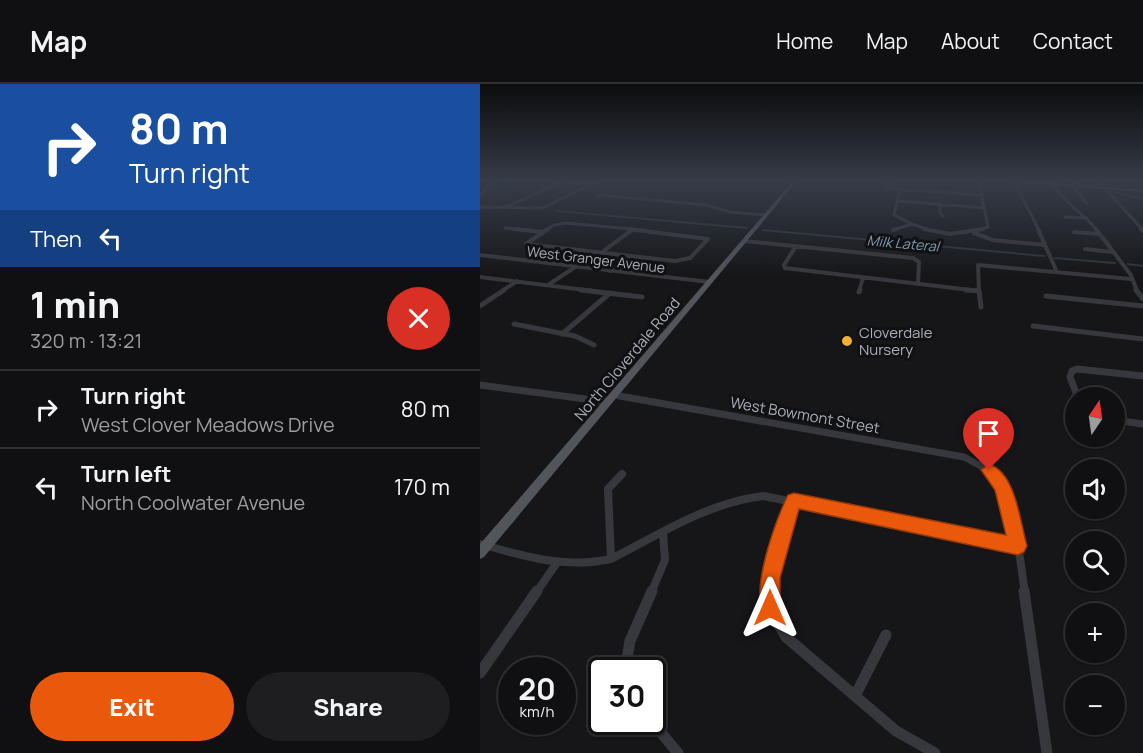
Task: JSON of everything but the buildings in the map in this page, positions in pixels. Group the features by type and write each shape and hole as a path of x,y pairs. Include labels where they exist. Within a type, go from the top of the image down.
{"main road":[{"name":"North Cloverdale Road","path":"482,548 766,215"}],"street":[{"path":"745,213 766,215"},
{"path":"894,213 912,224 935,233 959,235 974,233 988,227 986,213"},
{"path":"940,213 944,216"},
{"path":"1030,213 1057,272"},
{"path":"1083,213 1131,275 1143,299"},
{"path":"1127,213 1143,231"},
{"path":"1065,217 1087,218"},
{"path":"561,223 633,230 707,238 707,241 684,260 526,244 561,223"},
{"path":"893,230 912,224"},
{"path":"505,228 543,232"},
{"path":"601,253 633,230"},
{"path":"1074,232 1098,234"},
{"path":"974,233 993,240 1045,245"},
{"path":"744,241 915,259 918,262 918,284"},
{"path":"796,246 784,265 785,268 979,291"},
{"path":"544,263 568,248"},
{"path":"1084,249 1113,252"},
{"name":"West Granger Avenue","path":"480,255 710,282"},
{"path":"610,271 629,256"},
{"path":"981,307 975,267 978,265 1131,279"},
{"path":"551,286 578,267"},
{"path":"480,277 642,297"},
{"path":"859,292 863,278"},
{"path":"480,306 518,281"},
{"path":"562,334 610,293"},
{"path":"1046,296 1143,306"},
{"path":"514,324 586,339 594,345"},
{"path":"1033,326 1143,339"},
{"path":"1074,387 1070,377 1072,371 1083,368 1143,376"},
{"name":"West Bowmont Street","path":"480,385 611,399 964,457 989,470 1003,487 1018,546"},
{"path":"1125,422 1143,424"},
{"path":"611,559 608,489 622,474"},
{"path":"482,548 556,564 583,566 611,559 715,506 737,498 763,495 1018,546 1047,753"},
{"path":"794,501 770,578 770,608 776,624 786,637 896,731 935,753"},
{"path":"625,657 631,633 665,560 666,548 663,533"},
{"path":"480,673 556,564"},
{"path":"855,696 886,635"},
{"path":"663,735 678,753"}],"waterway":[{"name":"Milk Lateral","path":"582,213 747,228"},
{"name":"Milk Lateral","path":"763,230 1044,256"},
{"name":"Milk Lateral","path":"1056,258 1115,263"},
{"name":"Milk Lateral","path":"1129,264 1143,266"}],"place":[{"name":"Cloverdale Nursery","path":"847,341"}],"route":[{"path":"770,608 768,593 770,578 794,501 1018,546 1003,487 989,470"}]}
